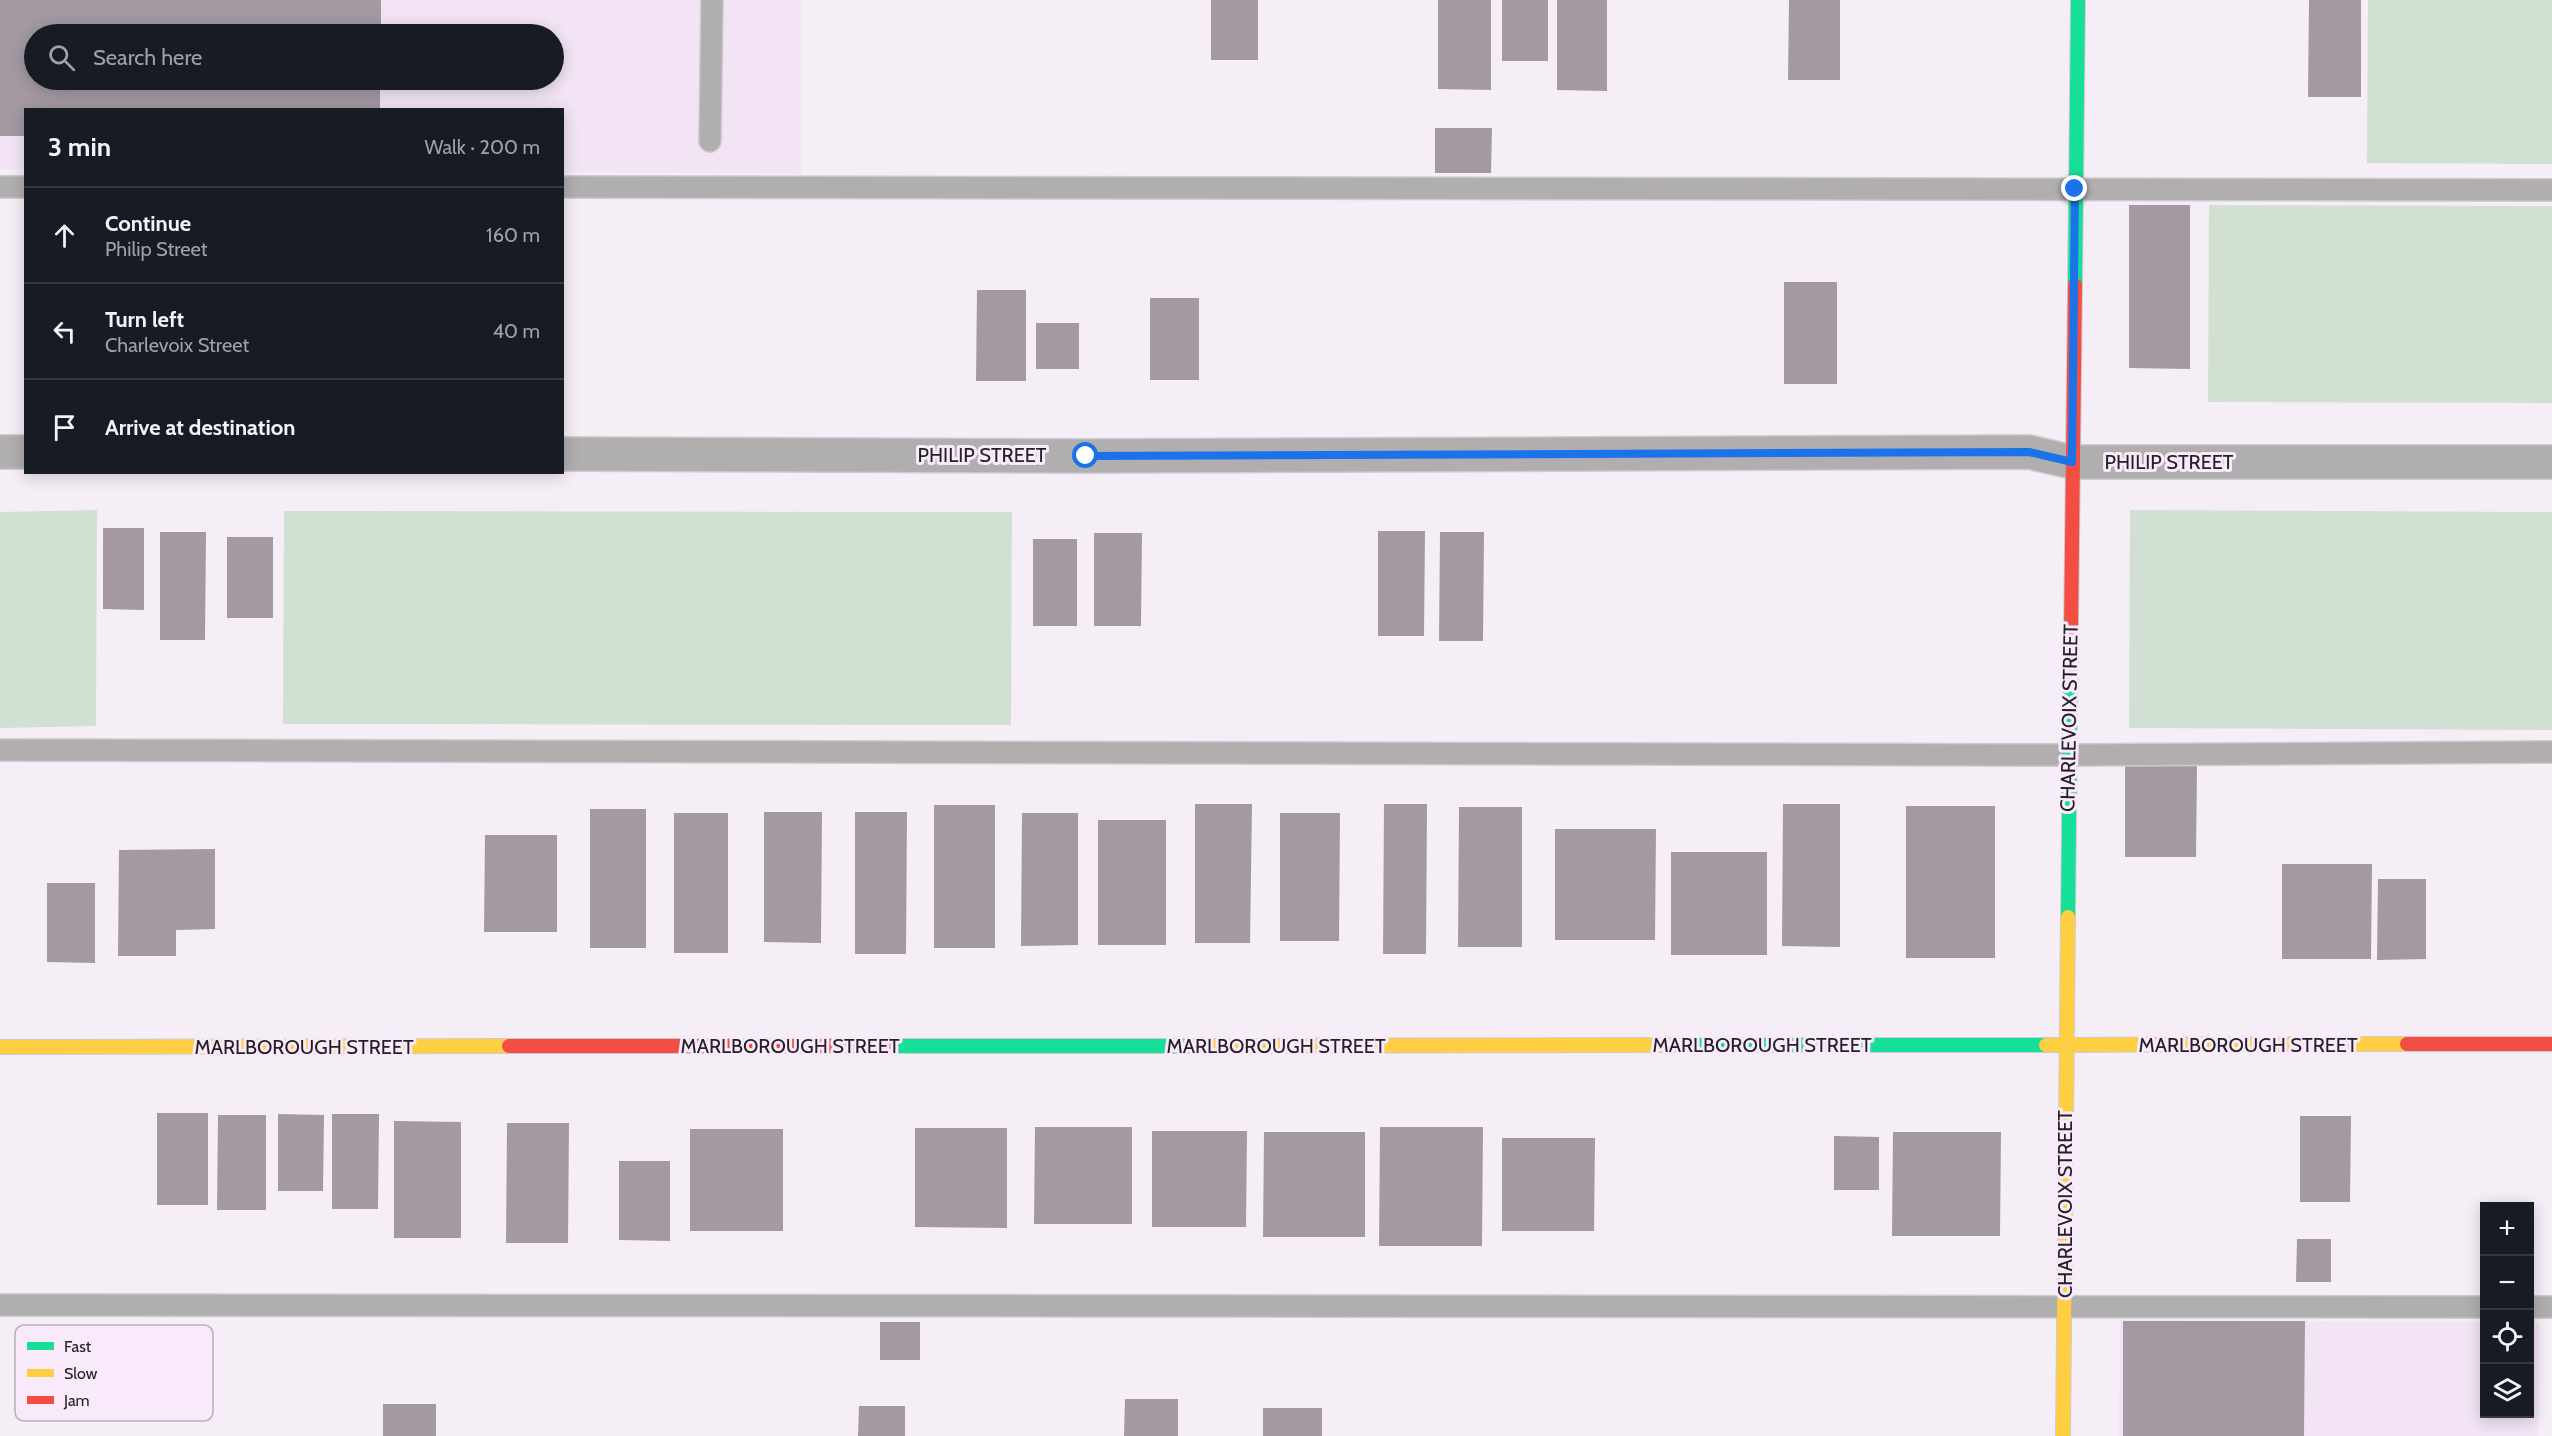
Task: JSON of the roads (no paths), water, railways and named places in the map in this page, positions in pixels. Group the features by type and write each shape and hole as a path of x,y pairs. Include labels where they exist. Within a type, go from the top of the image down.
{"street":[{"name":"CHARLEVOIX STREET","path":"2063,1436 2078,0"},
{"path":"0,452 24,452"},
{"name":"PHILIP STREET","path":"564,454 1122,456 2029,452 2072,462 2552,462"},
{"name":"MARLBOROUGH STREET","path":"0,1047 2552,1044"}],"lane":[{"path":"710,141 712,0"},
{"path":"0,187 24,187"},
{"path":"564,187 2552,190"},
{"path":"0,750 2069,755 2552,752"},
{"path":"0,1305 2480,1307"},
{"path":"2534,1307 2552,1307"}]}
